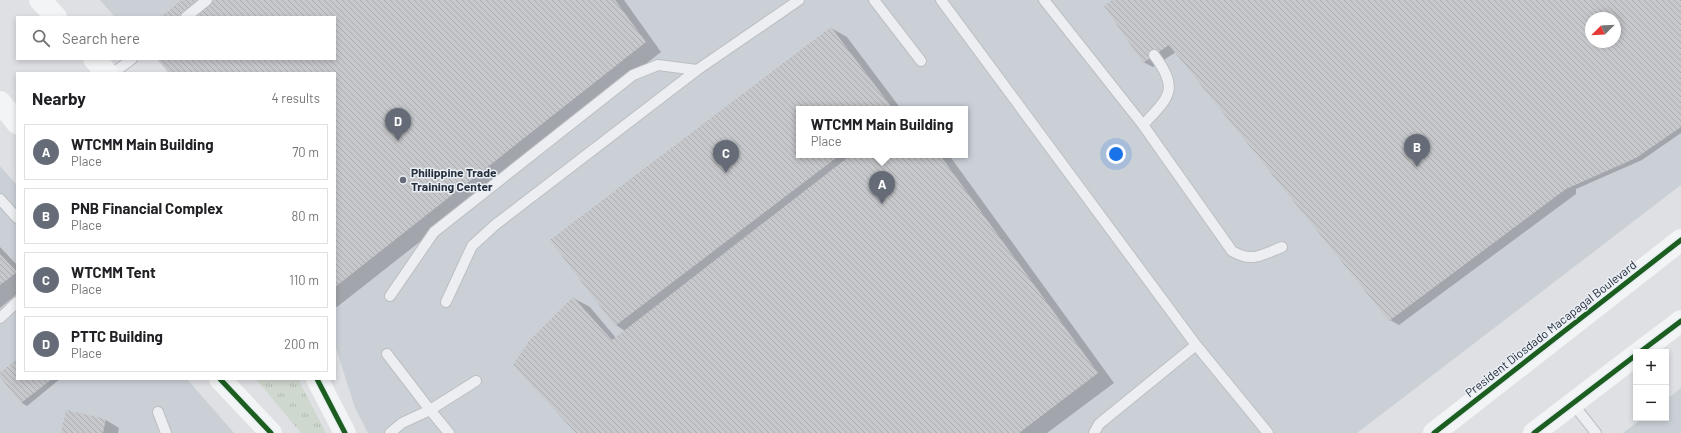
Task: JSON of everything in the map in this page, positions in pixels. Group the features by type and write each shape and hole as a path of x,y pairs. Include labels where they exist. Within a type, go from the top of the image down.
{"main road":[{"path":"40,0 55,16"},
{"path":"95,60 105,72"},
{"path":"0,102 16,121"},
{"name":"President Diosdado Macapagal Boulevard","path":"1434,433 1681,240"},
{"path":"1644,349 1681,321"},
{"path":"1534,433 1633,357"},
{"path":"221,380 271,433"},
{"path":"318,380 345,433"}],"lane":[{"path":"187,16 207,0"},
{"path":"446,302 472,246 495,225 697,70 799,0"},
{"path":"874,0 921,61"},
{"path":"941,0 1196,345 1268,433"},
{"path":"1044,0 1143,125 1232,251 1242,257 1254,258 1282,248"},
{"path":"1143,125 1166,100 1169,85 1166,72 1154,55"},
{"path":"114,72 131,60"},
{"path":"390,296 434,232 633,75 658,65 697,70"},
{"path":"0,199 16,217"},
{"path":"0,318 16,303"},
{"path":"1094,433 1099,424 1196,345"},
{"path":"387,354 449,433"},
{"path":"390,433 402,423 430,410 476,381"},
{"path":"1573,404 1596,433"},
{"path":"158,412 166,433"}],"shaded area":[{"path":"100,0 181,0 162,16 114,16"},
{"path":"615,0 1681,0 1681,185 1357,433 368,433 355,408 336,348 336,286 645,42"},
{"path":"0,166 16,184 16,380 188,380 234,433 0,433"},
{"path":"1681,388 1681,433 1623,433 1639,421 1669,421 1669,398"}],"green space":[{"path":"257,380 299,380 326,433 301,433"}],"building":[{"name":"Philippine Trade Training Center","path":"181,0 615,0 646,42 336,286 336,72 168,72 158,60 336,60 336,16 162,16"},
{"path":"1112,0 1681,0 1681,127 1636,158 1566,189 1389,321 1169,45 1143,63 1104,6"},
{"path":"831,27 891,106 796,106 796,158 836,158 615,326 550,240"},
{"path":"847,158 942,158 1098,373 1019,433 576,433 513,365 529,341 573,297 612,340"},
{"path":"0,254 16,273 0,285"},
{"path":"16,360 16,380 51,380 21,403 0,377 0,373"},
{"path":"66,410 106,419 103,433 61,433"}],"cycle path":[{"path":"1434,433 1681,240"},
{"path":"1644,349 1681,321"},
{"path":"1534,433 1633,357"},
{"path":"221,380 271,433"},
{"path":"318,380 345,433"}],"place":[{"name":"PTTC Building","path":"398,141"},
{"name":"PNB Financial Complex","path":"1417,167"},
{"name":"WTCMM Tent","path":"726,173"},
{"name":"Philippine Trade Training Center","path":"403,180"},
{"name":"WTCMM Main Building","path":"882,204"}]}
